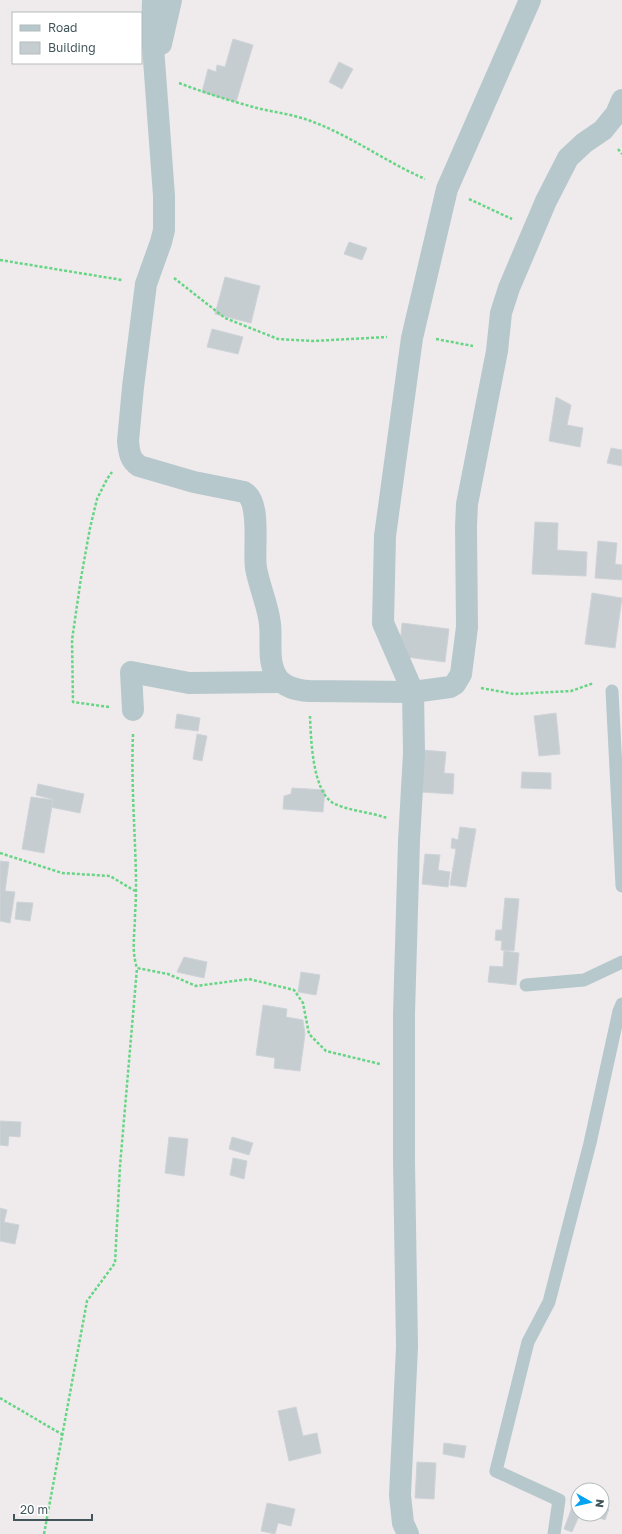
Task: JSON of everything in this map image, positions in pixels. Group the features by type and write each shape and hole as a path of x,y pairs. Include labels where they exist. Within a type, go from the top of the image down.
{"street":[{"path":"153,0 152,33 164,196 164,230 146,284 133,387 128,441 129,450 133,462 140,466 194,482 240,491 250,497 254,506 256,568 270,623 271,662 280,682 295,690 413,692 444,689 455,684 461,674 467,627 467,504 471,476 496,351 501,313 509,288 534,229 568,158 584,143 603,130 616,114 622,100"},
{"path":"154,74 171,0"},
{"path":"408,1534 403,1523 400,1495 407,1347 404,1014 409,840 414,753 413,692 383,623 385,536 412,338 447,189 530,0"},
{"path":"133,710 131,672 189,683 280,682"}],"lane":[{"path":"612,692 622,886"},
{"path":"526,985 584,980 622,962"},
{"path":"554,1534 559,1500 496,1471 528,1342 549,1302 590,1143 619,1011 622,1004"}],"path":[{"path":"154,74 202,92 258,108 304,118 333,130 402,169 534,229"},
{"path":"0,260 146,284"},
{"path":"154,262 225,318 278,339 313,341 385,337 442,339 496,351"},
{"path":"44,1534 87,1301 115,1263 120,1166 137,968 133,949 136,892 132,773 133,710 72,702 72,640 90,528 97,499 107,479 129,450"},
{"path":"455,684 514,694 571,691 600,681"},
{"path":"309,691 312,749 320,788 333,802 377,814 395,821 409,840"},
{"path":"0,853 62,873 110,876 136,892"},
{"path":"137,968 168,974 196,986 249,979 294,990 303,1003 309,1034 326,1051 404,1069"},
{"path":"0,1398 63,1435"}],"building":[{"path":"233,39 253,45 236,102 202,92 208,69 216,72 217,65 225,67"},
{"path":"339,62 353,69 342,89 329,82"},
{"path":"349,242 367,248 362,260 344,254"},
{"path":"225,277 260,286 251,323 215,314"},
{"path":"212,329 243,337 238,354 207,347"},
{"path":"556,397 571,405 567,425 583,428 580,447 549,441"},
{"path":"611,448 622,450 622,466 607,463"},
{"path":"535,522 558,523 557,550 587,552 586,576 532,574"},
{"path":"598,541 617,543 615,564 622,565 622,580 595,578"},
{"path":"592,593 622,598 615,648 585,644"},
{"path":"402,623 449,629 445,662 399,656"},
{"path":"556,713 560,754 539,756 534,716"},
{"path":"177,714 200,718 198,731 175,728"},
{"path":"197,734 207,736 202,761 193,759"},
{"path":"423,750 446,752 444,773 454,774 453,794 420,792"},
{"path":"522,772 551,773 551,789 521,788"},
{"path":"38,784 84,794 80,813 50,807 52,799 36,795"},
{"path":"292,788 325,790 323,812 283,809 284,796 291,794"},
{"path":"31,797 53,800 44,853 22,849"},
{"path":"460,827 476,829 466,887 450,885 456,849 451,848 452,838 458,840"},
{"path":"425,854 440,855 438,870 450,872 448,887 422,884"},
{"path":"0,861 9,862 5,891 15,892 10,923 0,921"},
{"path":"505,898 519,899 514,951 501,950 502,941 495,940 496,930 502,930"},
{"path":"17,902 33,903 30,921 15,919"},
{"path":"504,951 519,953 516,985 488,982 490,966 503,967"},
{"path":"184,957 207,962 204,978 177,972"},
{"path":"301,972 320,975 316,995 298,992"},
{"path":"263,1005 287,1009 286,1017 303,1020 305,1034 300,1071 274,1068 275,1058 256,1055"},
{"path":"0,1121 21,1122 20,1137 9,1136 8,1146 0,1145"},
{"path":"169,1137 188,1139 184,1176 165,1173"},
{"path":"232,1137 253,1143 249,1155 229,1149"},
{"path":"233,1158 247,1161 244,1179 230,1175"},
{"path":"0,1208 7,1210 4,1222 19,1225 15,1244 0,1241"},
{"path":"296,1407 303,1436 317,1433 321,1453 289,1461 278,1411"},
{"path":"444,1443 466,1446 464,1458 443,1454"},
{"path":"417,1462 436,1463 434,1499 415,1498"},
{"path":"267,1503 295,1509 291,1526 278,1523 275,1534 261,1531"},
{"path":"570,1513 570,1522 576,1522 572,1532 564,1529"}]}
